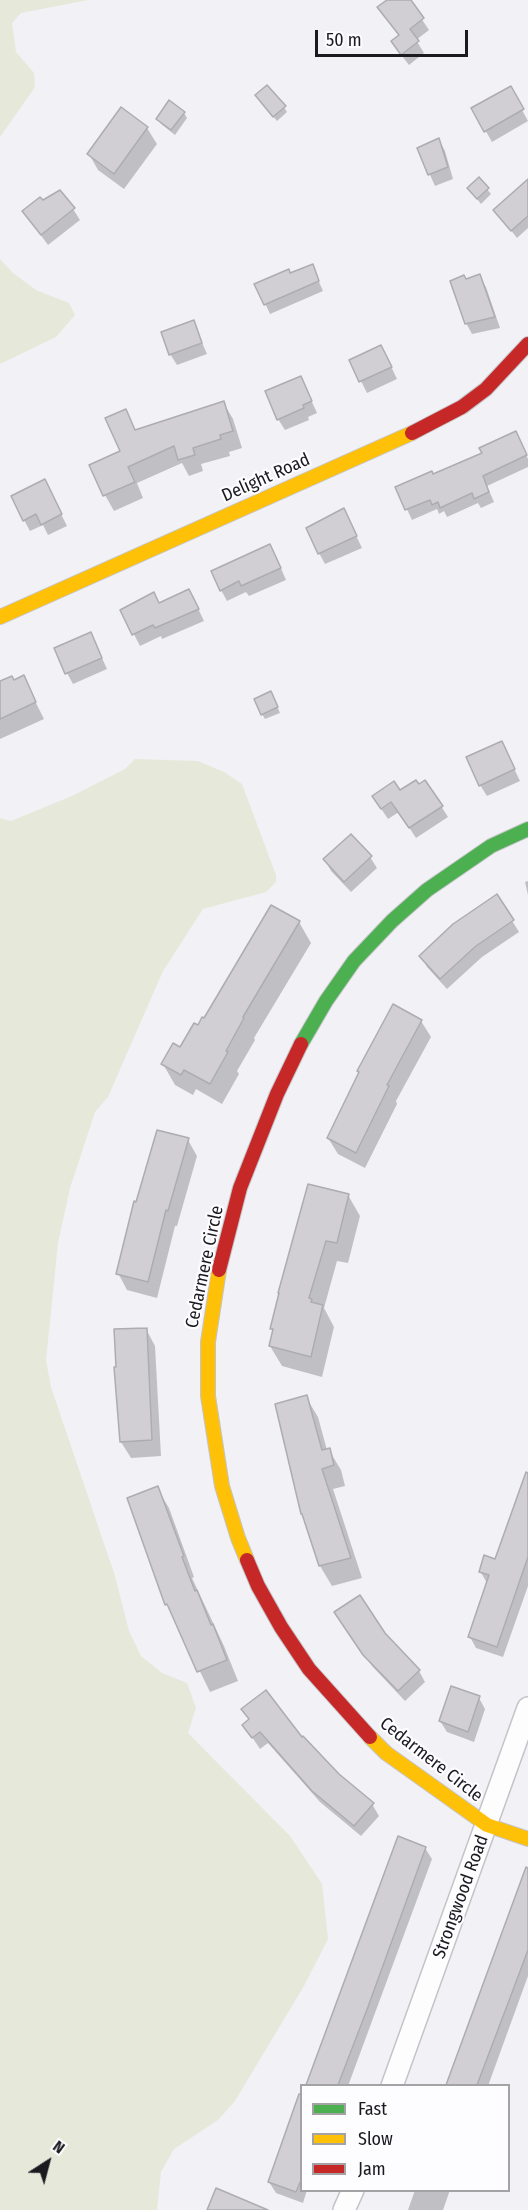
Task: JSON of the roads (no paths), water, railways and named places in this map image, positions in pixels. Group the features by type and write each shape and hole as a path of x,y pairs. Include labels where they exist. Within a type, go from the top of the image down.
{"street":[{"name":"Delight Road","path":"0,617 425,427 462,407 486,389 528,344"},
{"name":"Cedarmere Circle","path":"528,829 491,846 427,890 392,921 354,961 326,1001 301,1044 277,1094 240,1188 223,1247 214,1291 208,1342 208,1396 222,1486 237,1538 258,1586 281,1627 309,1669 386,1753 487,1825 528,1839"},
{"name":"Strongwood Road","path":"392,2084 528,1708"},
{"path":"344,2210 352,2192"}]}
